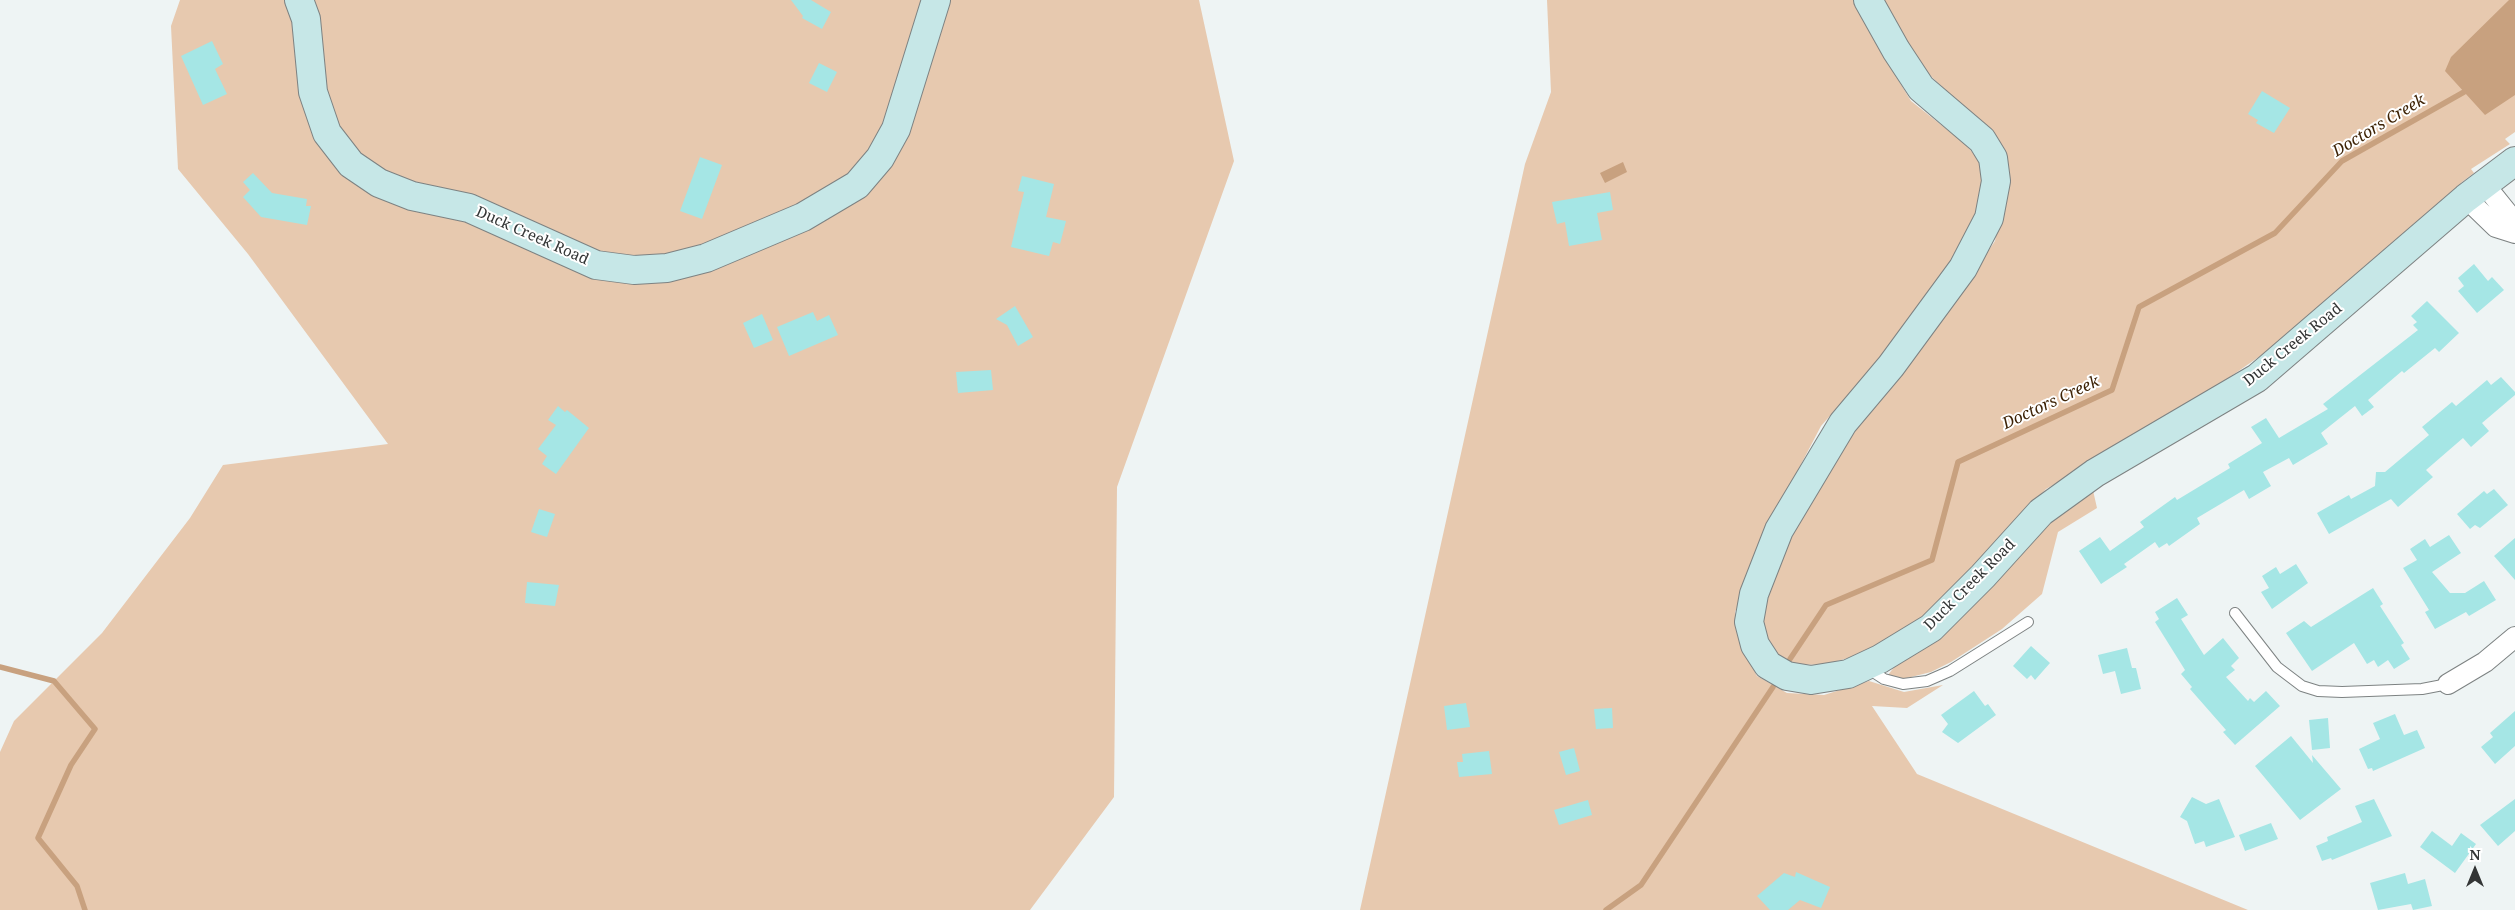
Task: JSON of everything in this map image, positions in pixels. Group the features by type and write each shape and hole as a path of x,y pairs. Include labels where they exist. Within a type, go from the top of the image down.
{"street":[{"name":"Duck Creek Road","path":"300,0 306,18 313,92 327,133 351,164 379,183 412,196 470,208 596,265 634,270 667,268 706,258 803,217 857,185 880,158 896,129 936,0"},
{"name":"Duck Creek Road","path":"1868,0 1896,50 1922,88 1982,140 1993,158 1996,182 1989,218 1964,268 1891,366 1843,422 1779,530 1754,594 1749,622 1755,645 1768,665 1787,676 1811,680 1848,674 1880,659 1932,628 1983,576 2041,512 2095,473 2257,378 2475,191 2515,161"},
{"path":"2475,191 2509,215 2515,232"},
{"path":"2448,684 2485,662 2515,637"}],"lane":[{"path":"2235,613 2277,667 2302,686 2318,691 2342,692 2422,689 2448,684"},
{"path":"1864,667 1884,679 1903,684 1927,682 2028,622"}],"shaded area":[{"path":"180,0 1199,0 1234,161 1117,487 1114,797 1030,910 0,910 0,752 14,721 102,633 190,518 223,465 388,444 248,254 178,169 171,26"},
{"path":"1547,0 1856,0 1883,55 1911,101 1964,143 1983,164 1984,194 1961,248 1913,322 1821,426 1775,514 1735,612 1741,646 1757,676 1787,693 1824,695 1869,681 1904,692 1943,685 1907,708 1872,706 1917,774 2248,910 1360,910 1525,164 1551,92"},
{"path":"1880,0 2515,0 2515,132 2505,139 2510,144 2471,169 2474,173 2462,182 2432,218 2283,340 2174,416 2046,489 1929,617 1866,653 1823,665 1788,664 1768,644 1761,616 1770,580 1808,500 1854,426 1940,323 1995,241 2003,198 1954,98 1917,63"},
{"name":"Doctors Creek","path":"2509,0 2515,0 2515,95 2485,115 2445,71 2451,57"},
{"path":"1623,162 1627,172 1605,183 1600,173"},
{"path":"2092,486 2097,508 2058,532 2042,594 2002,629 1951,662 1931,672 1903,679 1888,675 1895,666 1942,630 2055,510"}],"building":[{"path":"791,0 811,0 831,12 822,29 802,18 803,16"},
{"path":"212,41 223,64 215,69 227,94 203,105 181,56"},
{"path":"819,63 837,72 827,92 809,83"},
{"path":"2262,91 2290,108 2274,133 2256,123 2258,120 2248,114"},
{"path":"700,157 722,165 702,219 680,211"},
{"path":"253,173 272,193 307,199 306,206 311,206 307,225 261,217 243,197 250,190 243,182"},
{"path":"1022,176 1054,184 1046,217 1066,221 1060,244 1053,242 1049,256 1011,247 1024,192 1018,191"},
{"path":"1610,192 1613,210 1597,213 1602,240 1569,246 1565,222 1557,224 1552,202"},
{"path":"2474,264 2488,281 2492,277 2504,290 2477,313 2458,291 2464,286 2458,278"},
{"path":"2427,301 2459,333 2439,352 2435,348 2404,373 2402,371 2368,400 2374,407 2362,416 2355,406 2321,433 2328,444 2293,465 2289,458 2263,472 2271,486 2249,499 2244,490 2197,518 2200,524 2169,546 2167,543 2159,548 2155,542 2124,564 2127,567 2101,584 2079,551 2100,537 2110,551 2144,527 2140,522 2175,497 2177,500 2230,468 2228,464 2262,443 2251,427 2266,418 2279,438 2328,409 2323,404 2418,330 2413,325 2417,322 2411,316"},
{"path":"1015,306 1033,337 1018,346 1007,325 996,319"},
{"path":"813,312 817,321 829,315 838,335 789,356 777,327"},
{"path":"762,314 773,340 754,348 743,323"},
{"path":"991,370 993,390 958,393 956,372"},
{"path":"2501,377 2515,392 2515,395 2482,423 2489,431 2471,447 2463,438 2426,470 2433,477 2398,507 2391,499 2329,534 2317,513 2349,495 2351,499 2375,486 2376,472 2385,472 2429,435 2422,427 2452,402 2456,406 2487,380 2491,385"},
{"path":"558,406 565,412 567,410 589,428 556,474 542,464 547,456 538,449 556,425 548,420"},
{"path":"2494,489 2508,505 2480,528 2475,525 2470,529 2457,514 2484,491 2487,494"},
{"path":"539,509 555,514 547,537 531,532"},
{"path":"2449,535 2461,553 2432,572 2450,593 2465,593 2484,581 2496,600 2469,616 2466,612 2435,629 2425,612 2429,610 2403,568 2417,560 2410,549 2425,539 2430,547"},
{"path":"2515,538 2515,580 2494,556"},
{"path":"2296,564 2308,583 2272,609 2261,592 2269,588 2262,576 2276,567 2280,574"},
{"path":"527,582 559,585 555,606 525,603"},
{"path":"2373,588 2383,604 2380,606 2404,643 2401,645 2410,659 2394,669 2388,660 2378,667 2374,660 2367,664 2354,643 2312,671 2286,633 2304,621 2311,627"},
{"path":"2177,598 2188,615 2181,619 2204,655 2223,638 2239,658 2231,666 2235,670 2226,677 2248,701 2250,698 2254,702 2266,691 2280,706 2235,745 2223,732 2226,730 2190,689 2192,687 2181,674 2185,670 2155,622 2159,619 2155,612"},
{"path":"2031,646 2050,663 2035,680 2031,675 2027,679 2013,666"},
{"path":"2127,648 2132,668 2136,668 2141,689 2121,694 2115,671 2103,674 2098,655"},
{"path":"1974,691 1985,706 1988,704 1996,715 1958,743 1942,732 1948,724 1941,715"},
{"path":"1466,703 1470,727 1447,730 1444,706"},
{"path":"1612,708 1613,728 1596,729 1594,709"},
{"path":"2515,711 2515,746 2495,764 2481,747 2493,737 2490,733"},
{"path":"2395,714 2404,735 2417,730 2425,748 2373,771 2372,768 2368,769 2359,749 2380,739 2373,723"},
{"path":"2328,718 2330,748 2312,750 2309,720"},
{"path":"2291,736 2313,763 2312,755 2341,789 2300,820 2255,766"},
{"path":"1574,748 1580,771 1566,775 1559,752"},
{"path":"1489,751 1492,774 1459,777 1457,762 1463,762 1462,754"},
{"path":"2192,797 2206,804 2219,799 2235,837 2206,847 2204,841 2195,844 2187,821 2180,817"},
{"path":"2374,799 2392,836 2332,860 2331,858 2322,861 2316,846 2328,841 2327,837 2362,822 2355,806"},
{"path":"2515,799 2515,831 2498,846 2480,825"},
{"path":"1588,800 1592,815 1559,825 1554,810"},
{"path":"2271,823 2278,839 2245,851 2239,835"},
{"path":"2432,831 2452,846 2461,833 2476,844 2455,873 2420,847"},
{"path":"1796,872 1830,887 1821,908 1800,900 1788,910 1770,910 1757,896 1784,873 1795,877"},
{"path":"2405,873 2408,884 2425,879 2432,906 2413,910 2411,904 2378,910 2370,883"}],"waterway":[{"name":"Doctors Creek","path":"1790,659 1826,605 1932,560 1958,462 2112,390 2139,307 2275,233 2342,161 2464,92"},
{"path":"0,667 54,681 95,729 71,765 38,838 77,886 85,910"},
{"path":"1606,910 1641,885 1773,687"}]}
